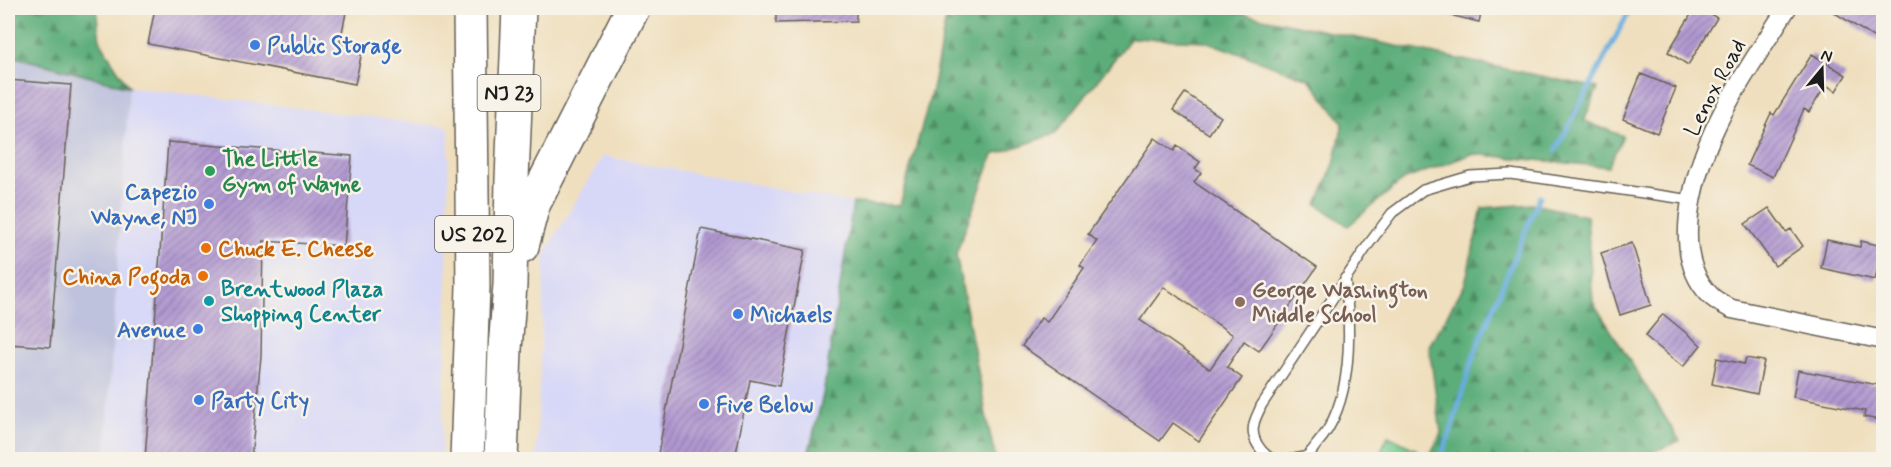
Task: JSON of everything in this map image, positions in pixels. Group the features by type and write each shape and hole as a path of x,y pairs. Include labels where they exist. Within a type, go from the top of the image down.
{"highway":[{"name":"US 202","path":"468,459 473,286 470,8"},
{"name":"NJ 23","path":"506,8 512,179"},
{"name":"US 202","path":"501,459 510,285 519,8"},
{"path":"510,285 533,205 633,8"}],"street":[{"name":"Lenox Road","path":"1787,8 1723,112 1700,166 1687,229 1690,259 1698,280 1709,294 1732,309 1884,340"}],"lane":[{"path":"1274,459 1266,456 1256,443 1253,426 1261,406 1392,213 1423,190 1470,176 1510,174 1692,200"},
{"path":"1290,459 1308,455 1325,435 1338,409 1347,370 1350,315 1346,278"}],"shaded area":[{"path":"8,55 129,87 105,459 8,459"},
{"name":"Brentwood Plaza Shopping Center","path":"129,87 449,127 446,341 441,459 105,460"},
{"path":"603,156 853,203 823,395 807,459 536,460 545,253"}],"green space":[{"path":"8,8 96,8 100,40 129,87 8,55"},
{"path":"948,8 1215,8 1598,88 1584,121 1623,136 1608,167 1472,154 1403,180 1348,226 1317,204 1334,164 1343,123 1309,79 1205,41 1131,38 1055,134 993,155 956,254 996,459 807,459 823,395 853,203 900,205 932,90"},
{"path":"1533,204 1587,216 1593,302 1680,441 1635,459 1428,459 1441,433 1429,346 1465,284 1482,208"},
{"path":"1388,436 1417,450 1413,459 1377,459"}],"building":[{"name":"Public Storage","path":"155,8 192,13 193,8 347,8 340,42 363,47 355,84 148,44"},
{"path":"776,8 856,8 856,21 776,23"},
{"path":"1441,8 1482,8 1479,22 1441,13"},
{"path":"1695,8 1701,8 1717,18 1688,65 1668,52"},
{"path":"1827,8 1871,8 1884,15 1884,44"},
{"path":"1812,54 1846,75 1836,91 1826,85 1809,112 1804,109 1773,177 1747,165 1771,113 1774,115"},
{"path":"1641,74 1676,88 1657,133 1623,119"},
{"path":"8,80 71,85 50,347 8,344"},
{"path":"1185,93 1221,117 1209,134 1173,110"},
{"name":"George Washington Middle School","path":"1155,138 1174,151 1177,146 1200,162 1195,169 1201,173 1194,182 1317,267 1259,351 1244,341 1227,367 1242,378 1199,441 1173,423 1160,441 1022,346 1041,318 1047,322 1084,268 1080,265 1097,241 1088,234","holes":["1164,287 1233,335 1210,369 1140,320"]},
{"name":"Brentwood Plaza Shopping Center","path":"168,142 352,156 344,246 263,241 261,356 251,459 145,459"},
{"path":"1769,208 1786,232 1791,229 1803,246 1775,266 1745,224"},
{"path":"701,229 805,250 779,386 750,380 735,459 657,459"},
{"path":"1827,240 1860,247 1861,241 1882,246 1875,280 1821,268"},
{"path":"1632,243 1651,305 1620,315 1601,253"},
{"path":"1663,314 1701,345 1683,367 1645,336"},
{"path":"1717,358 1744,364 1746,358 1764,361 1757,394 1712,384"},
{"path":"1798,370 1884,386 1884,421 1864,417 1865,411 1793,397"}],"waterway":[{"path":"1556,150 1631,8"},
{"path":"1439,460 1450,434 1474,354 1540,196"}],"place":[{"name":"Public Storage","path":"255,45"},
{"name":"The Little Gym of Wayne","path":"210,171"},
{"name":"Capezio Wayne, NJ","path":"209,204"},
{"name":"Chuck E. Cheese","path":"206,248"},
{"name":"China Pogoda","path":"203,276"},
{"name":"Brentwood Plaza Shopping Center","path":"209,301"},
{"name":"George Washington Middle School","path":"1240,302"},
{"name":"Michaels","path":"738,314"},
{"name":"Avenue","path":"198,329"},
{"name":"Party City","path":"199,400"},
{"name":"Five Below","path":"704,404"}]}
